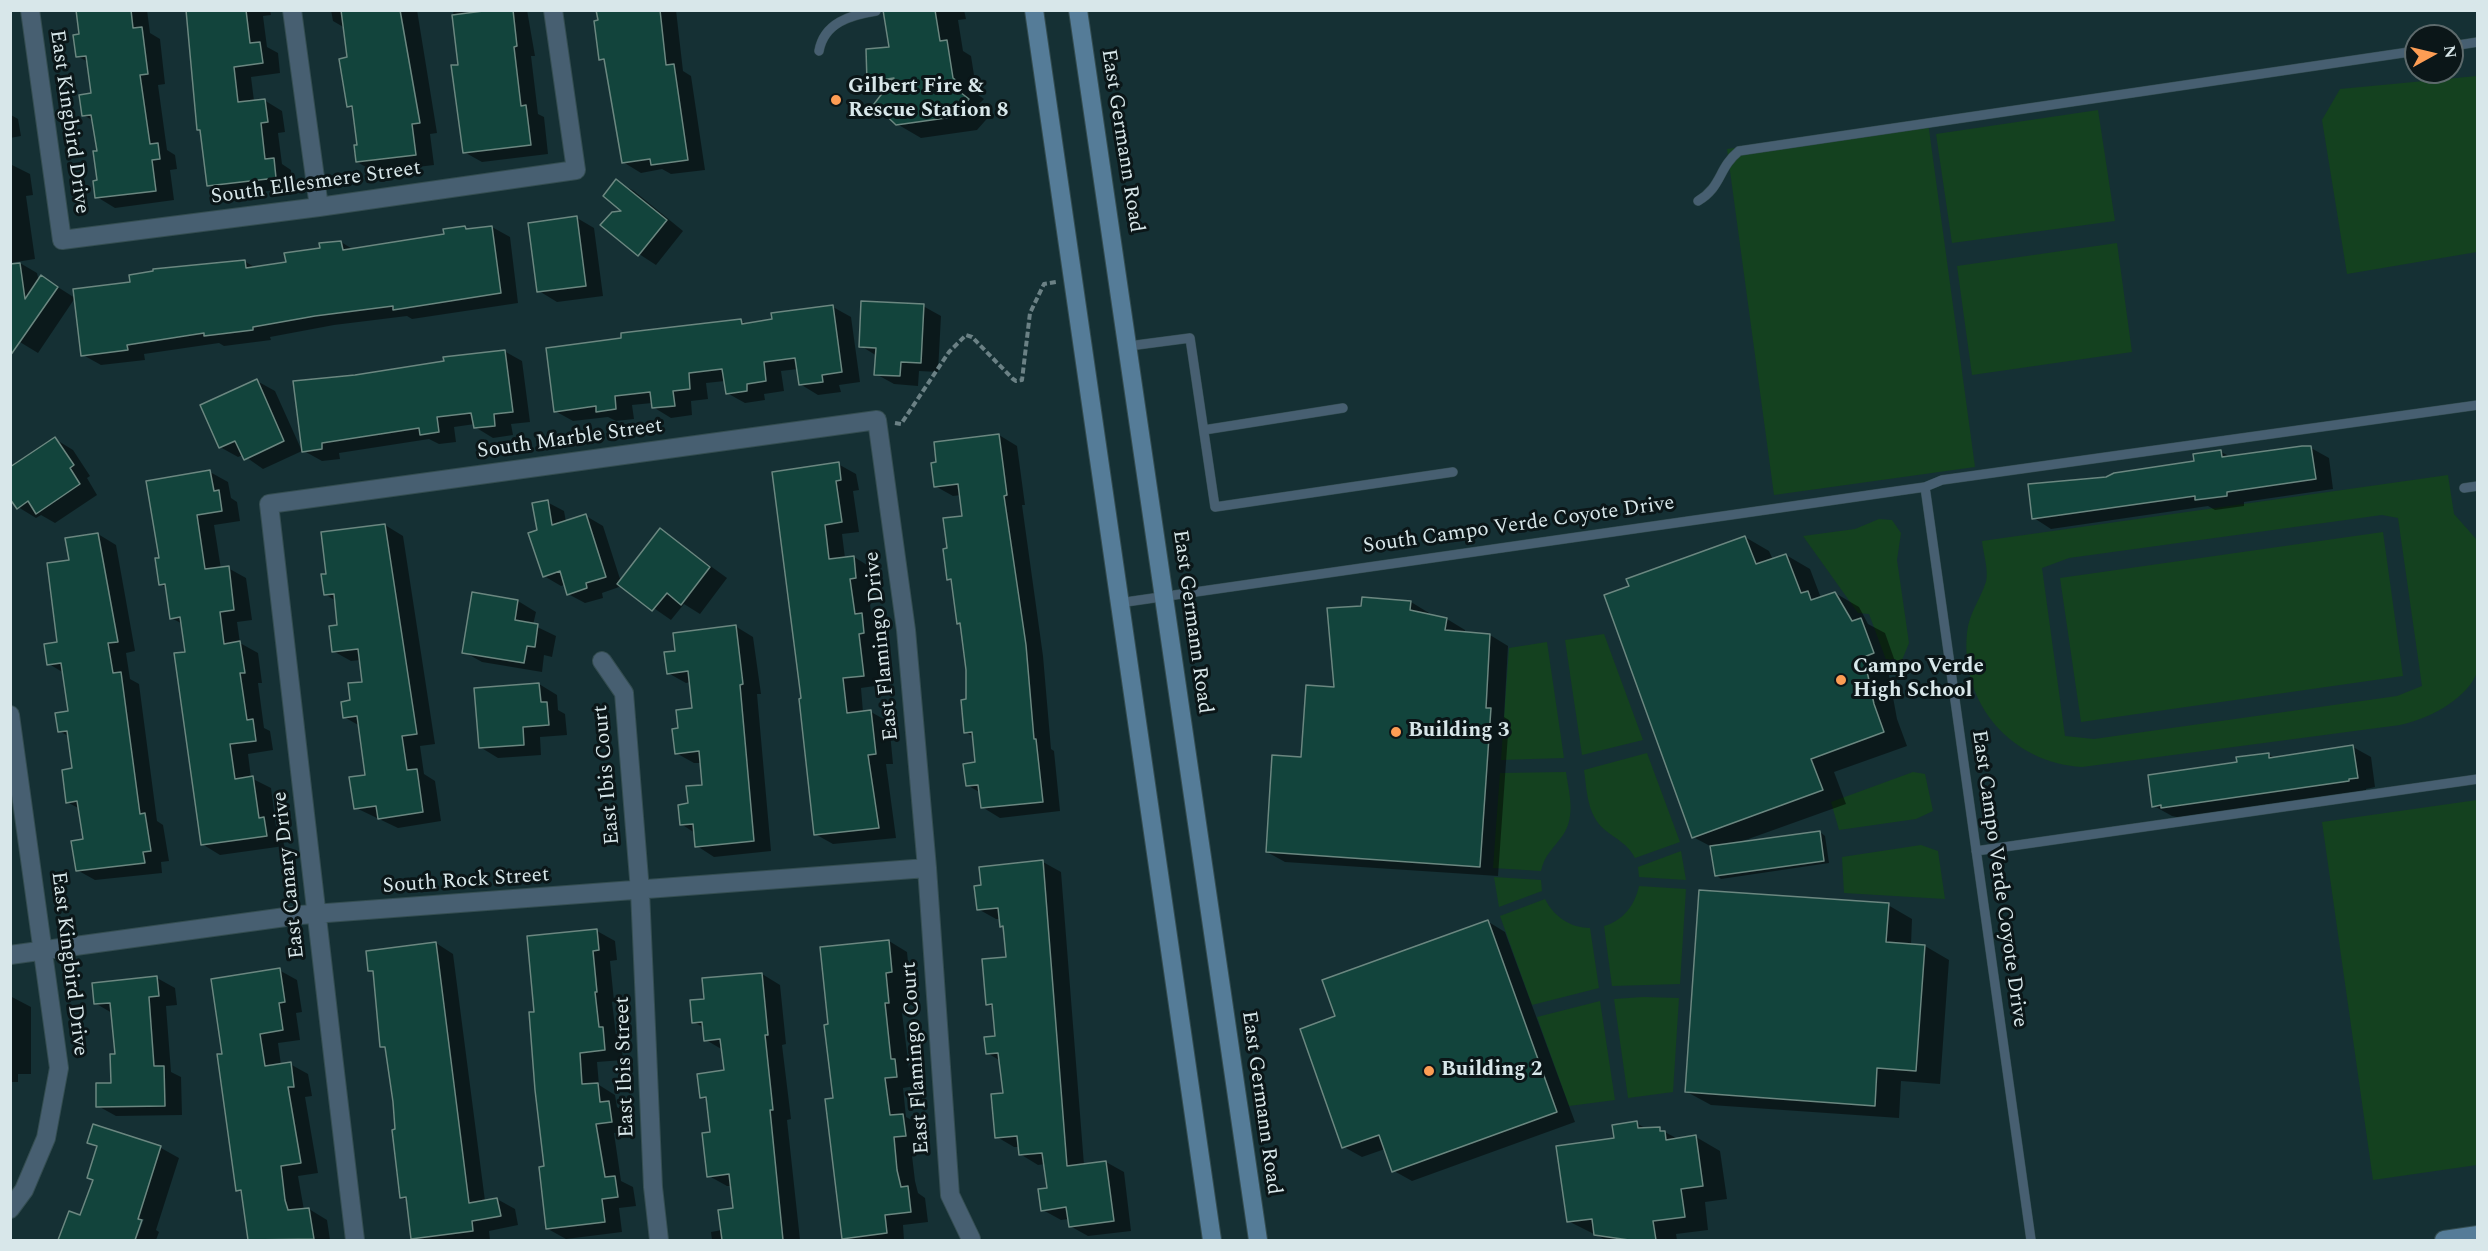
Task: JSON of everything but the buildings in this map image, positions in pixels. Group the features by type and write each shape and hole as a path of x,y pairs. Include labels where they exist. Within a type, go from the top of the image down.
{"main road":[{"path":"1034,10 1212,1240"},
{"name":"East Germann Road","path":"1078,10 1129,346 1258,1240"},
{"path":"2444,1240 2478,1235"}],"street":[{"name":"East Kingbird Drive","path":"30,10 62,240"},
{"path":"292,10 319,207"},
{"name":"South Ellesmere Street","path":"62,240 319,207 576,170 553,10"},
{"name":"South Marble Street","path":"269,504 877,420"},
{"name":"East Flamingo Drive","path":"877,420 906,630 927,868"},
{"name":"East Canary Drive","path":"269,504 319,915 323,983 355,1240"},
{"name":"East Ibis Court","path":"602,661 624,693 640,891"},
{"name":"East Kingbird Drive","path":"10,715 45,951 59,1068 46,1138 24,1190 10,1209"},
{"name":"South Rock Street","path":"10,955 300,915 927,868"},
{"name":"East Flamingo Court","path":"927,868 950,1195 972,1239"},
{"name":"East Ibis Street","path":"640,891 653,1186 659,1240"}],"lane":[{"path":"819,51 821,38 836,23 853,15 876,11"},
{"path":"1698,201 1711,193 1728,160 1739,151 2404,53"},
{"path":"1129,346 1191,338 1215,507 1453,472"},
{"name":"South Campo Verde Coyote Drive","path":"1119,603 1925,487 1942,480 2478,405"},
{"path":"1204,430 1343,408"},
{"path":"2464,488 2478,486"},
{"name":"East Campo Verde Coyote Drive","path":"1925,487 2031,1240"},
{"path":"1976,851 2478,779"}],"path":[{"path":"877,420 901,424 949,352 966,335 972,338 1012,379 1022,380 1030,313 1035,299 1044,284 1074,280"}],"green space":[{"path":"2477,76 2477,252 2347,274 2322,120 2340,89 2404,83 2464,84 2464,77"},
{"path":"2098,110 2115,221 1952,243 1936,134"},
{"path":"1928,122 1975,467 1774,495 1727,149"},
{"path":"2117,243 2132,352 1972,375 1957,266"},
{"path":"2448,475 2454,514 2477,540 2479,633 2476,675 2462,693 2443,708 2400,725 2082,767 2057,763 2013,742 1982,706 1972,683 1967,659 1967,633 1970,619 1987,578 1982,541","holes":["2382,515 2398,518 2422,686 2397,696 2094,739 2065,736 2042,568 2069,558"]},
{"path":"1879,519 1892,520 1901,533 1897,560 1909,643 1898,670 1888,665 1869,614 1858,613 1803,536 1855,529"},
{"path":"2383,532 2403,676 2081,722 2060,578"},
{"path":"1604,634 1643,740 1582,755 1565,640"},
{"path":"1547,642 1564,758 1501,760 1509,648"},
{"path":"1647,753 1680,842 1635,858 1625,845 1599,824 1591,810 1584,770"},
{"path":"1566,772 1570,804 1567,828 1547,856 1541,871 1493,868 1500,773"},
{"path":"1913,772 1925,774 1933,811 1916,819 1839,830 1831,802"},
{"path":"2477,800 2477,1165 2373,1180 2322,822"},
{"path":"1921,845 1938,851 1945,899 1844,893 1842,857"},
{"path":"1681,851 1686,880 1639,877 1638,867"},
{"path":"1494,877 1541,880 1542,891 1499,907"},
{"path":"1639,886 1686,889 1680,984 1612,986 1604,926 1611,924 1627,911 1635,900"},
{"path":"1545,899 1558,916 1570,924 1590,928 1599,988 1532,1005 1500,916"},
{"path":"1679,998 1673,1092 1628,1098 1614,999"},
{"path":"1600,1001 1615,1100 1569,1106 1537,1017"}],"place":[{"name":"Gilbert Fire & Rescue Station 8","path":"836,100"},
{"name":"Campo Verde High School","path":"1841,680"},
{"name":"Building 3","path":"1396,732"},
{"name":"Building 2","path":"1429,1071"}]}
